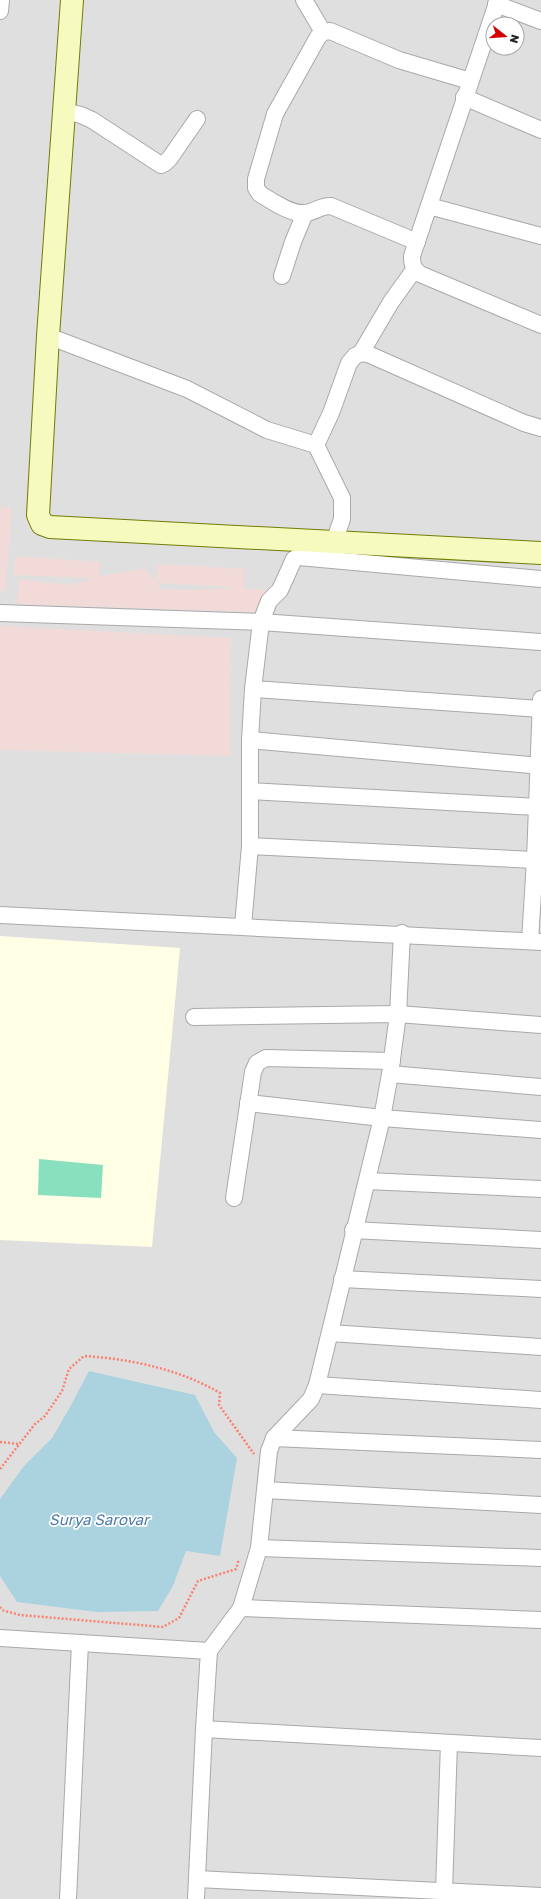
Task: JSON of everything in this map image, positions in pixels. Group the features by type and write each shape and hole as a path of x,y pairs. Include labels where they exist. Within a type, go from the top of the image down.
{"street":[{"path":"0,11 1,0"},
{"path":"72,0 48,336 38,515 42,524 50,527 541,553"},
{"path":"304,0 323,32"},
{"path":"316,445 349,363 355,356 361,353 391,302 414,270 412,256 497,2 541,21"},
{"path":"417,242 331,206 325,205 305,214 286,208 260,194 256,188 256,179 275,114 318,37 323,32 330,31 408,64 470,82"},
{"path":"464,97 541,130"},
{"path":"64,111 87,118 161,164 165,163 170,158 197,119"},
{"path":"429,206 541,236"},
{"path":"282,276 293,242 305,214"},
{"path":"414,270 541,326"},
{"path":"48,336 187,389 267,430 316,445 342,498 342,519 334,542"},
{"path":"361,353 368,354 524,423 541,428"},
{"path":"243,926 250,846 250,740 253,688 261,622 269,601 280,590 294,559 299,557 541,579"},
{"path":"0,613 261,622 541,642"},
{"path":"253,688 541,709"},
{"path":"0,915 536,941 535,860 540,766 541,698"},
{"path":"250,740 540,766"},
{"path":"250,790 537,807"},
{"path":"250,846 535,860"},
{"path":"196,1899 209,1651 240,1608 259,1548 269,1451 274,1438 311,1399 317,1384 353,1230 382,1118 391,1068 398,1014 402,934"},
{"path":"194,1017 398,1014 541,1025"},
{"path":"234,1198 253,1072 258,1063 266,1058 391,1068 541,1087"},
{"path":"248,1103 382,1118 541,1130"},
{"path":"366,1181 541,1189"},
{"path":"353,1230 541,1240"},
{"path":"342,1279 541,1289"},
{"path":"330,1333 541,1347"},
{"path":"317,1384 541,1400"},
{"path":"274,1438 541,1450"},
{"path":"265,1490 541,1505"},
{"path":"259,1548 541,1558"},
{"path":"240,1608 541,1620"},
{"path":"0,1638 209,1651"},
{"path":"68,1899 80,1643"},
{"path":"204,1729 541,1748"},
{"path":"435,1894 449,1743"},
{"path":"197,1879 435,1894 541,1896"}],"path":[{"path":"0,1469 36,1424 45,1416 62,1391 69,1369 84,1356 106,1357 165,1368 220,1392 219,1405 256,1457"},
{"path":"0,1442 20,1444"},
{"path":"0,1607 2,1610 20,1615 163,1626 178,1618 198,1581 236,1569 240,1555"}],"shaded area":[{"path":"0,0 541,0 541,1899 0,1899"},
{"path":"0,507 12,508 5,591 0,591"},
{"path":"16,556 101,562 100,576 145,569 156,582 158,564 245,569 244,588 265,590 274,613 17,604 19,579 71,585 94,578 13,575","holes":["157,583 234,587 189,590 161,589"]},
{"path":"0,626 231,638 230,756 0,750"},
{"path":"0,936 180,948 152,1247 0,1240"}],"green space":[{"path":"39,1159 103,1165 101,1198 38,1195"}],"water":[{"name":"Surya Sarovar","path":"89,1371 195,1395 214,1432 237,1458 220,1556 186,1551 173,1586 158,1611 97,1612 17,1602 0,1576 0,1499 24,1466 52,1438"}]}
